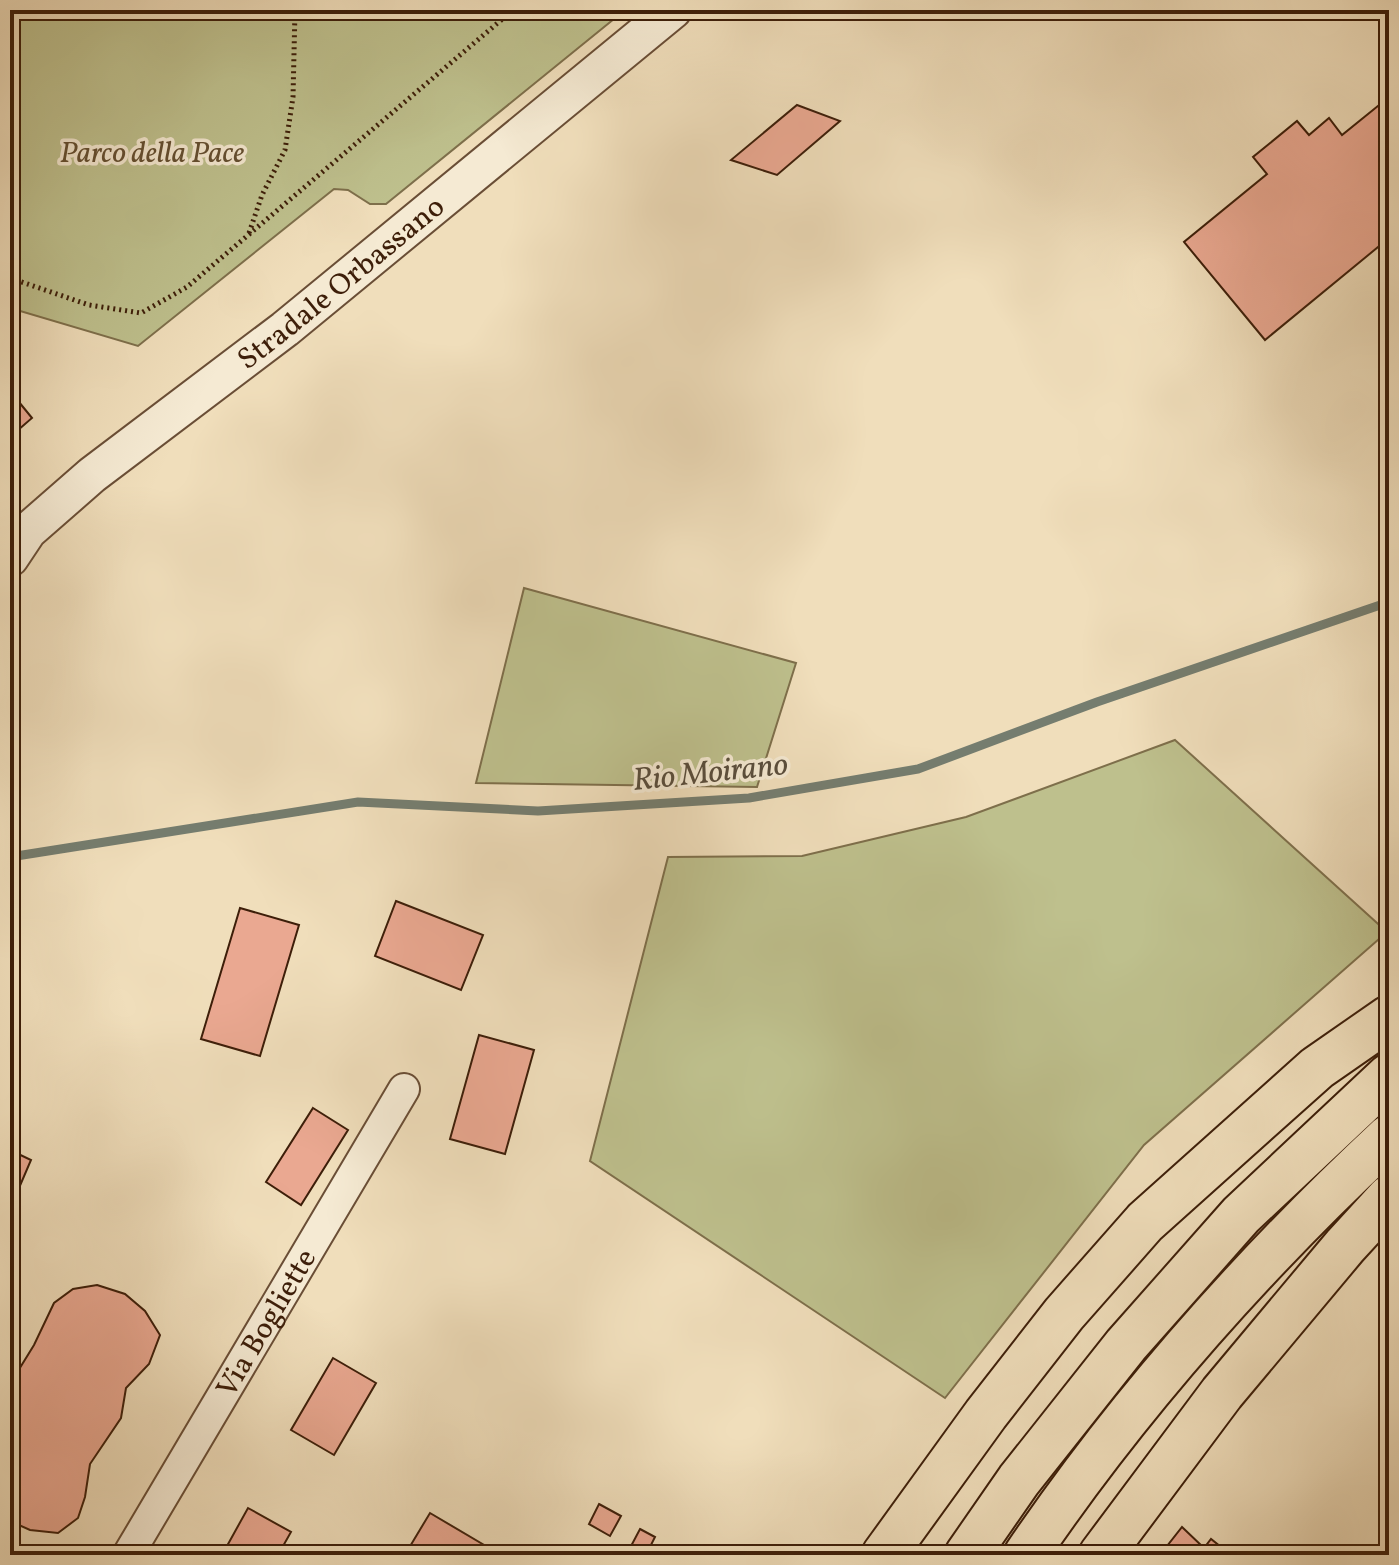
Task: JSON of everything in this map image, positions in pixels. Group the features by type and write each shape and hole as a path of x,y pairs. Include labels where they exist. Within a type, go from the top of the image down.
{"main road":[{"path":"884,1555 986,1414 1064,1314 1145,1222 1317,1068 1389,1018"},
{"path":"967,1555 1019,1480 1126,1345 1220,1238 1389,1076"},
{"path":"1026,1555 1064,1499 1184,1348 1315,1207 1389,1137"},
{"path":"1101,1555 1222,1393 1389,1198"}],"street":[{"name":"Stradale Orbassano","path":"10,558 28,531 92,475 285,329 673,10"},
{"name":"Via Bogliette","path":"128,1555 404,1089"}],"path":[{"path":"249,234 262,195 285,150 293,97 295,10"},
{"path":"10,278 89,305 141,313 187,287 513,10"}],"green space":[{"name":"Parco della Pace","path":"10,10 625,10 386,204 370,204 348,190 334,189 138,346 10,308"},
{"path":"524,588 796,663 757,787 476,783"},
{"path":"1175,740 1387,932 1144,1145 945,1398 590,1161 668,857 802,856 966,817"}],"building":[{"path":"1389,97 1389,238 1265,340 1184,242 1267,174 1253,157 1297,121 1309,135 1329,118 1342,135"},
{"path":"797,105 840,121 777,175 731,160"},
{"path":"10,391 32,418 10,437"},
{"path":"396,901 483,935 461,990 375,956"},
{"path":"240,908 299,925 260,1056 201,1039"},
{"path":"479,1035 534,1050 505,1154 450,1139"},
{"path":"313,1108 348,1130 301,1205 266,1182"},
{"path":"10,1150 31,1160 10,1209"},
{"path":"97,1285 125,1294 145,1311 160,1335 149,1364 126,1388 121,1418 90,1464 78,1518 58,1533 30,1530 10,1521 10,1384 34,1345 54,1303 73,1289"},
{"path":"333,1358 376,1383 334,1455 291,1430"},
{"path":"599,1504 621,1516 610,1536 589,1524"},
{"path":"248,1508 291,1532 278,1555 222,1555"},
{"path":"430,1513 496,1552 494,1555 406,1553"},
{"path":"1182,1527 1204,1548 1211,1539 1231,1555 1160,1555"},
{"path":"640,1529 655,1537 646,1555 630,1548"}],"waterway":[{"name":"Rio Moirano","path":"10,857 358,802 538,811 749,798 918,769 1097,702 1389,602"}]}
